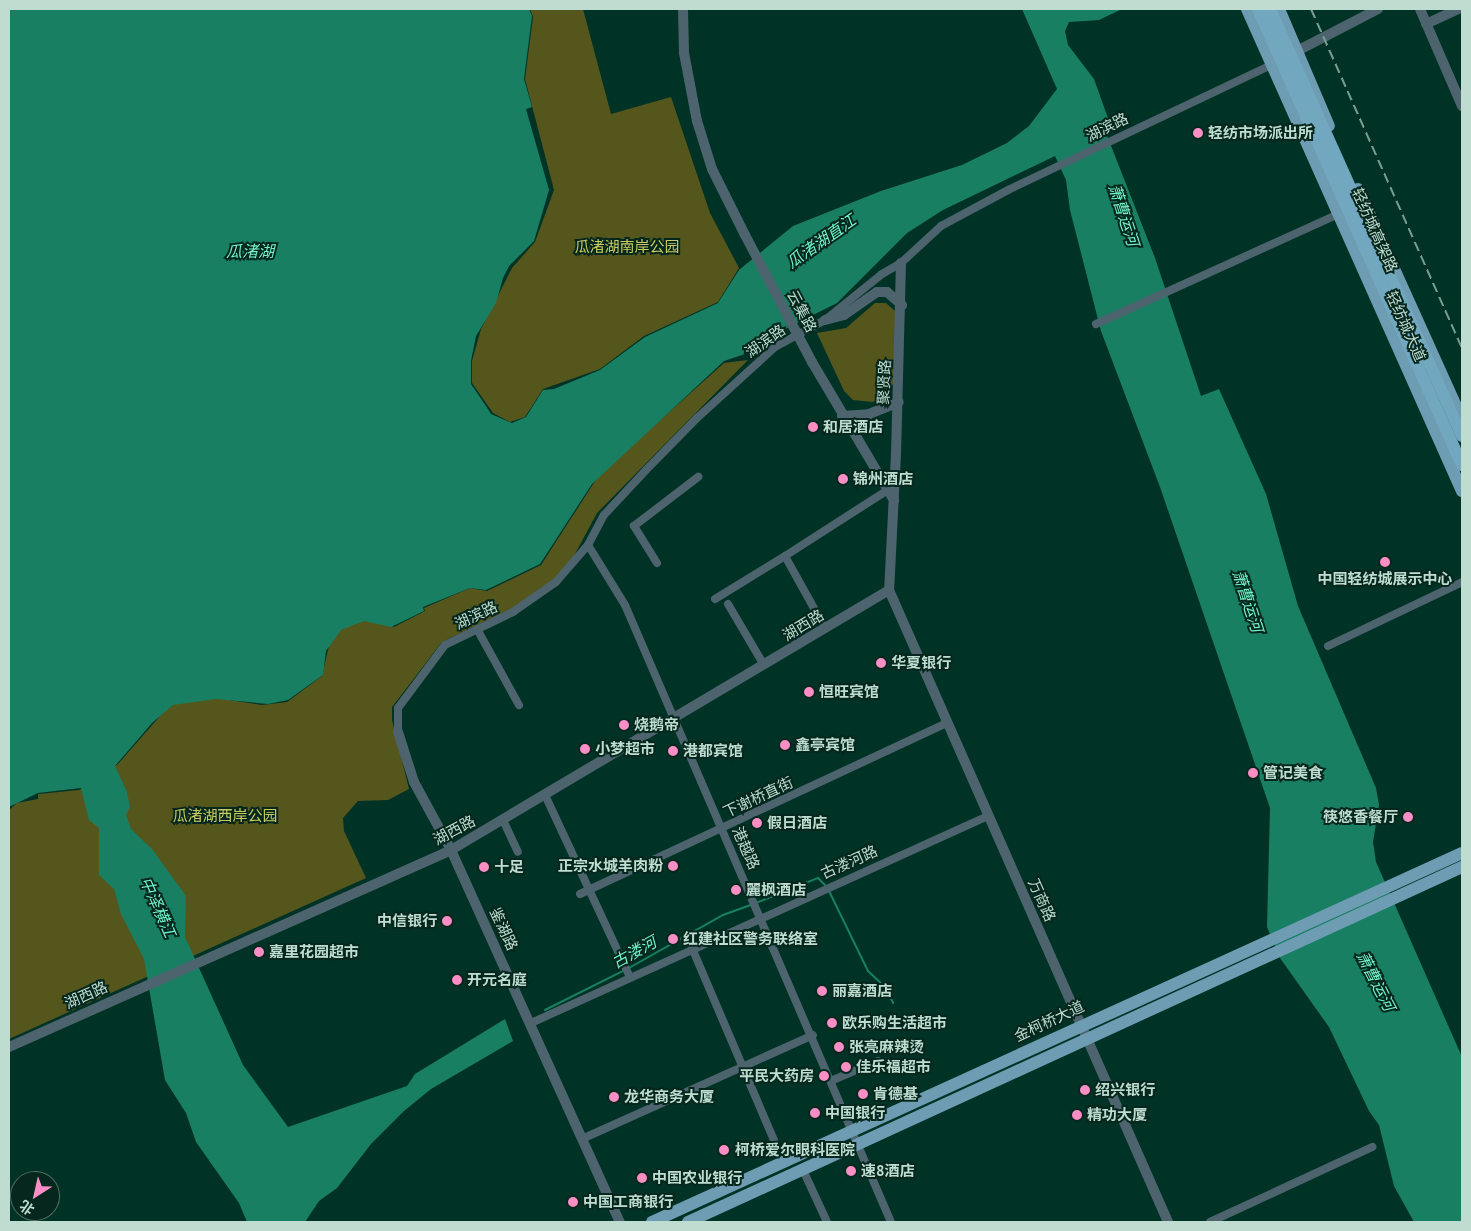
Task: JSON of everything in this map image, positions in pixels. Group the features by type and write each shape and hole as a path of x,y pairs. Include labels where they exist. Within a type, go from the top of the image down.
{"highway":[{"name":"轻纺城高架路","path":"1258,9 1462,465"},
{"name":"轻纺城高架路","path":"1270,9 1462,436"}],"main road":[{"name":"轻纺城大道","path":"1246,9 1462,491"},
{"name":"轻纺城大道","path":"1279,9 1462,419"},
{"name":"金柯桥大道","path":"688,1222 860,1145 1231,971 1419,880 1462,853"},
{"name":"金柯桥大道","path":"652,1222 853,1128 1225,959 1419,880 1462,867"}],"street":[{"name":"云集路","path":"683,9 684,53 697,120 712,169 812,362 842,416 895,501"},
{"path":"1297,51 1378,9"},
{"path":"1420,9 1462,106"},
{"path":"1426,24 1458,9"},
{"name":"湖滨路","path":"398,732 398,708 412,685 445,645 513,612 556,582 588,545 604,516 697,418 774,347 825,320 882,274 901,263 941,226 1123,134 1270,66 1297,51"},
{"path":"1096,324 1338,214"},
{"name":"聚贤路","path":"895,501 902,305 901,263"},
{"path":"825,320 844,315 878,292 887,292 902,305"},
{"path":"842,416 868,414 898,402"},
{"path":"657,563 634,526 698,477"},
{"path":"715,599 888,490"},
{"path":"889,590 895,501"},
{"name":"港越路","path":"588,545 624,605 833,1080 891,1222"},
{"path":"785,556 825,628"},
{"path":"1328,646 1462,582"},
{"name":"湖西路","path":"9,1047 451,850 674,720 889,590"},
{"name":"万商路","path":"889,590 1168,1222"},
{"path":"728,604 764,665"},
{"path":"477,629 519,705"},
{"name":"下谢桥直街","path":"580,894 947,723"},
{"name":"鉴湖路","path":"398,732 414,782 451,850 584,1138 620,1222"},
{"path":"545,795 628,972"},
{"name":"古溇河路","path":"531,1023 628,972 692,948 988,816"},
{"path":"503,820 518,852"},
{"path":"692,948 783,1161"},
{"path":"584,1138 744,1069 813,1035"},
{"path":"833,1080 878,1061"},
{"path":"1210,1222 1372,1147"},
{"path":"803,1170 827,1222"}],"green space":[{"name":"瓜渚湖南岸公园","path":"530,9 583,9 611,114 671,97 710,213 739,268 718,302 644,336 600,369 543,389 525,417 510,422 493,413 472,383 472,361 481,329 512,268 535,242 554,190 525,79 533,17"},
{"path":"875,303 886,303 895,311 894,382 887,393 873,402 853,400 844,391 817,333 846,328"},
{"name":"瓜渚湖西岸公园","path":"748,360 597,513 569,565 547,586 511,609 442,642 392,707 392,720 409,789 388,800 358,801 343,818 344,831 366,878 9,1039 9,810 17,803 38,799 38,794 79,790 118,764 174,700 216,698 262,705 287,702 322,676 330,641 347,623 371,619 394,627 425,611 424,608 470,588 487,591 541,565 599,475 724,363"}],"water":[{"name":"瓜渚湖","path":"9,9 529,9 532,16 524,79 532,107 526,109 549,190 534,241 509,266 503,278 496,303 476,336 471,361 471,384 491,414 512,423 526,417 543,390 554,389 600,370 645,337 718,303 739,270 793,226 881,191 962,165 1007,143 1029,126 1057,89 1022,9 1122,9 1099,20 1069,22 1065,31 1068,45 1094,79 1109,121 1106,133 1155,258 1201,396 1219,389 1266,494 1298,606 1376,788 1379,805 1373,842 1376,862 1462,1057 1462,1222 1414,1222 1394,1186 1379,1125 1369,1111 1329,1027 1280,958 1267,927 1270,808 1160,487 1101,331 1070,210 1066,180 1055,156 943,210 907,233 837,303 775,334 760,349 724,361 592,484 540,564 486,590 470,588 423,607 424,611 391,627 364,621 341,630 326,651 323,675 288,700 268,704 216,699 173,705 152,723 115,766 127,792 130,807 126,815 131,829 152,849 186,896 185,937 243,1065 288,1127 407,1086 415,1074 505,1019 513,1041 431,1089 404,1111 371,1144 337,1188 319,1201 305,1222 247,1222 239,1203 196,1142 186,1113 165,1080 144,959 121,914 114,889 99,875 99,828 89,820 81,788 38,793 9,807"}],"waterway":[{"name":"古溇河","path":"756,903 818,878 827,887"},
{"name":"古溇河","path":"829,891 868,971 885,987 893,1003"},
{"name":"古溇河","path":"629,968 723,915 751,905"},
{"name":"古溇河","path":"545,1010 625,970"}],"railway":[{"path":"1311,9 1462,348"}],"place":[{"name":"轻纺市场派出所","path":"1198,133"},
{"name":"和居酒店","path":"813,427"},
{"name":"锦州酒店","path":"843,479"},
{"name":"中国轻纺城展示中心","path":"1385,562"},
{"name":"华夏银行","path":"881,663"},
{"name":"恒旺宾馆","path":"809,692"},
{"name":"烧鹅帝","path":"624,725"},
{"name":"鑫亭宾馆","path":"785,745"},
{"name":"小梦超市","path":"585,749"},
{"name":"港都宾馆","path":"673,751"},
{"name":"管记美食","path":"1253,773"},
{"name":"筷悠香餐厅","path":"1408,817"},
{"name":"假日酒店","path":"757,823"},
{"name":"正宗水城羊肉粉","path":"673,866"},
{"name":"十足","path":"484,867"},
{"name":"麗枫酒店","path":"736,890"},
{"name":"中信银行","path":"447,921"},
{"name":"红建社区警务联络室","path":"673,939"},
{"name":"嘉里花园超市","path":"259,952"},
{"name":"开元名庭","path":"457,980"},
{"name":"丽嘉酒店","path":"822,991"},
{"name":"欧乐购生活超市","path":"832,1023"},
{"name":"张亮麻辣烫","path":"839,1047"},
{"name":"佳乐福超市","path":"846,1067"},
{"name":"平民大药房","path":"824,1076"},
{"name":"绍兴银行","path":"1085,1090"},
{"name":"肯德基","path":"863,1094"},
{"name":"龙华商务大厦","path":"614,1097"},
{"name":"中国银行","path":"815,1113"},
{"name":"精功大厦","path":"1077,1115"},
{"name":"柯桥爱尔眼科医院","path":"724,1150"},
{"name":"速8酒店","path":"851,1171"},
{"name":"中国农业银行","path":"642,1178"},
{"name":"中国工商银行","path":"573,1202"}],"water label":[{"name":"萧曹运河","path":"1124,215"},
{"name":"瓜渚湖直江","path":"821,241"},
{"name":"萧曹运河","path":"1248,601"},
{"name":"中泽横江","path":"158,907"},
{"name":"萧曹运河","path":"1376,981"}]}
